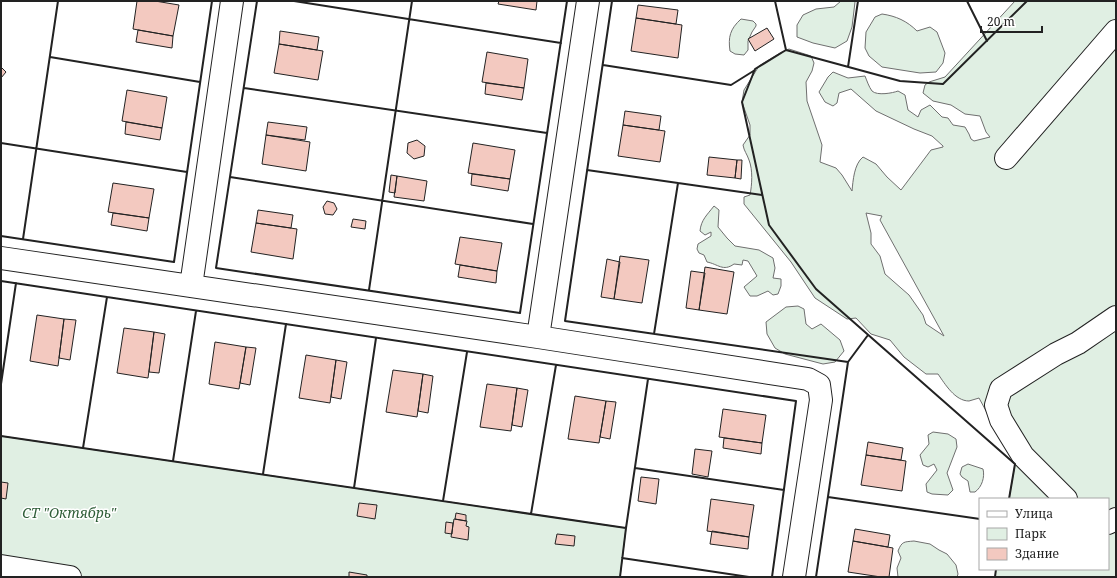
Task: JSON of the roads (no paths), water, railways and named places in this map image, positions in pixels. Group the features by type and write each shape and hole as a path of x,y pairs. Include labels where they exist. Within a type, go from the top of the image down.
{"street":[{"path":"191,286 232,1"},
{"path":"538,338 588,1"},
{"path":"1006,158 1116,31"},
{"path":"1,258 808,379 818,385 820,400 794,577"},
{"path":"1065,498 1023,456 1001,420 996,405 1001,389 1056,354 1078,343 1116,317"},
{"path":"1,566 70,577"}],"park label":[{"name":"СТ \"Октябрь\"","path":"69,512"}]}
